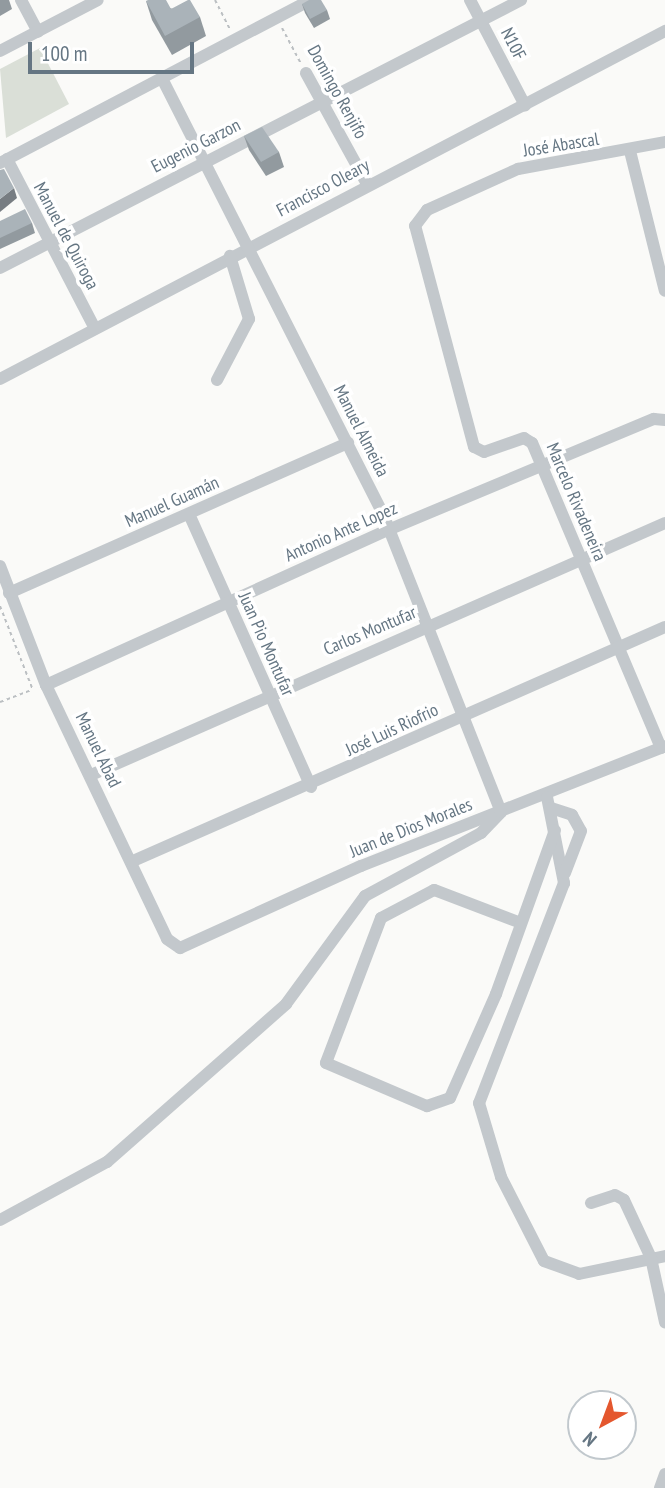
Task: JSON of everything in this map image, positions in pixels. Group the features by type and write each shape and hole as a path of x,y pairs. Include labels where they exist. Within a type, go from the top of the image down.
{"street":[{"path":"21,0 38,32"},
{"path":"0,51 98,0"},
{"path":"3,161 311,0"},
{"name":"N10F","path":"470,0 525,105"},
{"name":"Eugenio Garzon","path":"0,268 521,0"},
{"name":"Francisco Oleary","path":"0,379 367,184 665,31"},
{"name":"Domingo Renjifo","path":"306,73 367,184"},
{"name":"Manuel Almeida","path":"162,78 348,443 388,530 501,811"},
{"name":"José Abascal","path":"427,210 518,169 630,151 665,142"},
{"path":"630,151 665,292"},
{"name":"Manuel de Quiroga","path":"3,161 95,329"},
{"name":"Marcelo Rivadeneira","path":"427,210 415,234 474,447 484,452 524,438 541,465 663,747"},
{"path":"217,380 249,319 230,256"},
{"name":"Antonio Ante Lopez","path":"46,685 388,530 541,465 659,420"},
{"name":"Manuel Guamán","path":"9,593 348,443"},
{"name":"Juan Pio Montufar","path":"189,514 311,787"},
{"name":"Carlos Montufar","path":"91,775 579,556 665,523"},
{"name":"Manuel Abad","path":"0,566 46,685 173,945"},
{"name":"José Luis Riofrio","path":"133,861 311,787 464,715 665,627"},
{"name":"Juan de Dios Morales","path":"173,945 190,946 361,866 501,811 549,802 663,747"},
{"path":"549,802 565,873"},
{"path":"549,802 572,815 581,831 479,1103 501,1177 544,1261 579,1273 665,1256"},
{"path":"0,1220 107,1162 286,1004 365,896 481,834 501,811"},
{"path":"521,923 434,890 381,918 326,1063 427,1105 446,1102 521,923 555,830"},
{"path":"591,1203 615,1195 624,1200 651,1258 665,1322"},
{"path":"660,1488 665,1474"}],"path":[{"path":"215,0 235,40"},
{"name":"Domingo Renjifo","path":"277,18 306,73"},
{"path":"0,606 33,690"},
{"path":"0,702 46,685"}],"shaded area":[{"path":"40,48 69,104 6,138 0,69"}],"building":[{"path":"166,0 171,9 190,0 200,17 165,36 146,1"},
{"path":"309,0 321,0 327,10 310,19 302,4"},
{"path":"262,127 279,152 261,162 244,136"},
{"path":"4,169 14,188 0,199 0,170"},
{"path":"25,209 32,223 0,238 0,221"}]}
